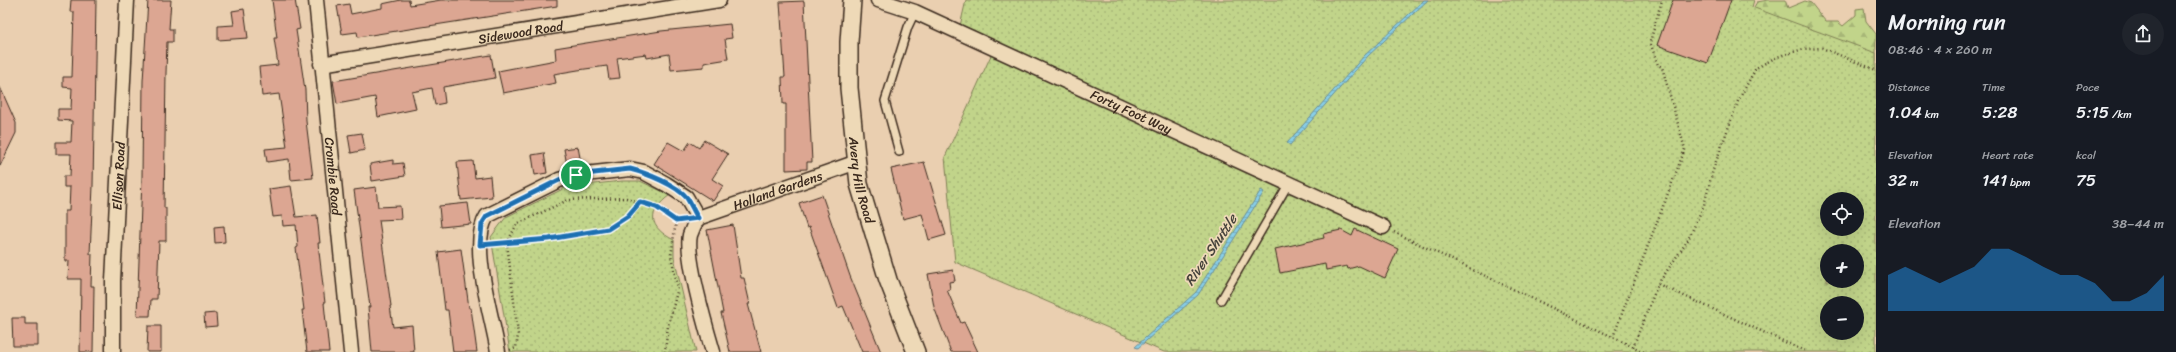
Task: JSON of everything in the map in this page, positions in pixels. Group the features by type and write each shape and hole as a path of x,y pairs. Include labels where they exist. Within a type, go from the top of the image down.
{"street":[{"name":"Ellison Road","path":"113,352 113,281 127,0"},
{"name":"Crombie Road","path":"316,0 321,64 351,352"},
{"name":"Sidewood Road","path":"321,64 719,0"},
{"name":"Avery Hill Road","path":"852,0 849,42 849,88 859,184 888,280 916,352"},
{"name":"Forty Foot Way","path":"878,0 915,12 1383,227"},
{"name":"Holland Gardens","path":"698,218 857,162"},
{"path":"503,351 489,313 480,245 482,224 487,216 559,180 576,175 630,169 644,172 686,197 698,218 690,235 690,251 706,329 713,352"}],"lane":[{"path":"899,152 885,102 908,27 915,12"},
{"path":"1221,300 1289,183"}],"path":[{"path":"1612,337 1685,149 1662,67 1658,65 1650,42 1662,0"},
{"path":"1633,347 1658,284 1688,240 1704,205 1713,170 1738,101 1756,68 1777,56 1804,49 1822,48 1876,70"},
{"path":"503,351 516,348 518,335 507,243 518,224 568,200 626,198 656,207 676,221 698,218"},
{"path":"480,245 549,239 608,229 628,216 640,202"},
{"path":"664,352 668,326 678,288 671,256 676,221"},
{"path":"1383,227 1644,352"},
{"path":"1658,284 1807,352"}],"green space":[{"path":"966,0 1754,0 1752,7 1876,53 1876,352 1164,352 955,262 945,157 997,42 960,26"},
{"path":"1768,0 1785,0 1788,8 1805,1 1811,3 1826,22 1838,22 1843,26 1856,15 1856,9 1864,8 1866,21 1876,34 1876,62 1751,12 1757,2"},
{"path":"622,181 640,181 670,195 657,207 654,213 654,219 655,225 659,230 674,240 674,257 696,352 510,352 491,237 506,217 567,187"}],"water":[{"path":"1424,0 1428,0 1368,56 1290,145 1287,143 1364,56"},
{"name":"River Shuttle","path":"1261,190 1264,192 1198,295 1138,348 1135,347 1196,292"}],"building":[{"path":"71,0 96,0 93,186 90,254 92,254 91,286 94,286 93,352 80,352 81,279 68,279 69,261 65,261 65,211 69,211 70,187 64,187 64,176 70,176 71,154 56,154 56,142 71,142 72,121 58,120 58,109 71,109 72,88 63,87 63,77 72,77 74,12 70,12"},
{"path":"148,0 171,0 169,29 173,29 173,42 167,42 164,208 166,208 166,241 159,241 157,299 151,299 150,316 137,316 142,178 143,81"},
{"path":"272,0 295,0 300,29 296,30 305,90 306,121 313,178 291,180 289,159 267,162 265,149 287,147 279,94 262,96 259,67 278,65 274,38 277,38"},
{"path":"409,0 410,5 441,0 557,0 557,6 358,37 357,32 342,34 337,6 349,4 351,14 382,8 382,4"},
{"path":"1673,0 1731,0 1708,63 1657,45"},
{"path":"804,1 812,162 807,162 807,169 786,170 786,104 783,104 782,77 785,77 780,2"},
{"path":"244,9 248,38 218,40 218,26 234,25 232,11"},
{"path":"730,24 732,38 725,39 728,59 704,63 704,67 671,70 669,54 647,58 646,54 617,58 620,78 609,79 607,66 554,74 556,83 503,93 498,71 556,60 555,48 661,31"},
{"path":"491,55 495,78 443,87 445,103 435,105 432,88 412,92 416,109 378,117 375,97 337,104 333,81"},
{"path":"0,87 16,123 16,133 0,166"},
{"path":"362,133 365,150 351,153 348,135"},
{"path":"704,140 728,154 712,179 723,186 713,201 654,164 668,142 684,151 690,142 699,148"},
{"path":"578,147 581,163 567,165 564,149"},
{"path":"544,153 547,173 535,175 532,155"},
{"path":"393,160 393,164 403,163 405,176 372,181 370,164"},
{"path":"473,161 475,178 490,176 492,197 461,200 457,162"},
{"path":"924,162 946,235 929,240 922,214 903,219 891,169"},
{"path":"291,186 296,217 317,215 320,243 318,243 329,352 307,352 302,310 304,310 296,248 298,247 296,225 283,226 282,216 273,217 269,189"},
{"path":"376,187 378,207 400,206 401,219 379,220 393,327 412,325 414,352 372,352 368,307 370,307 354,190"},
{"path":"822,195 850,276 881,352 862,352 843,306 838,308 809,227 807,228 799,203"},
{"path":"468,203 471,224 441,227 439,206"},
{"path":"733,225 741,278 744,278 750,304 748,304 761,352 730,352 721,313 723,313 707,230"},
{"path":"224,226 225,242 215,243 214,227"},
{"path":"1355,229 1398,249 1385,278 1359,266 1348,269 1347,266 1326,270 1325,264 1280,273 1275,249 1324,238 1323,234 1341,230 1352,236"},
{"path":"461,249 477,352 453,352 448,310 445,310 438,252"},
{"path":"953,270 955,281 949,282 950,289 947,290 961,323 964,322 978,352 951,352 934,307 928,274"},
{"path":"216,313 217,326 205,327 204,314"},
{"path":"12,318 25,318 25,324 38,324 38,346 13,346"},
{"path":"148,326 161,326 161,352 147,352"}],"route":[{"path":"630,169 644,172 686,197 698,218 676,221 656,207 640,202 628,216 608,229 549,239 480,245 479,239 482,224 487,216 559,180 576,175 630,169"}]}
